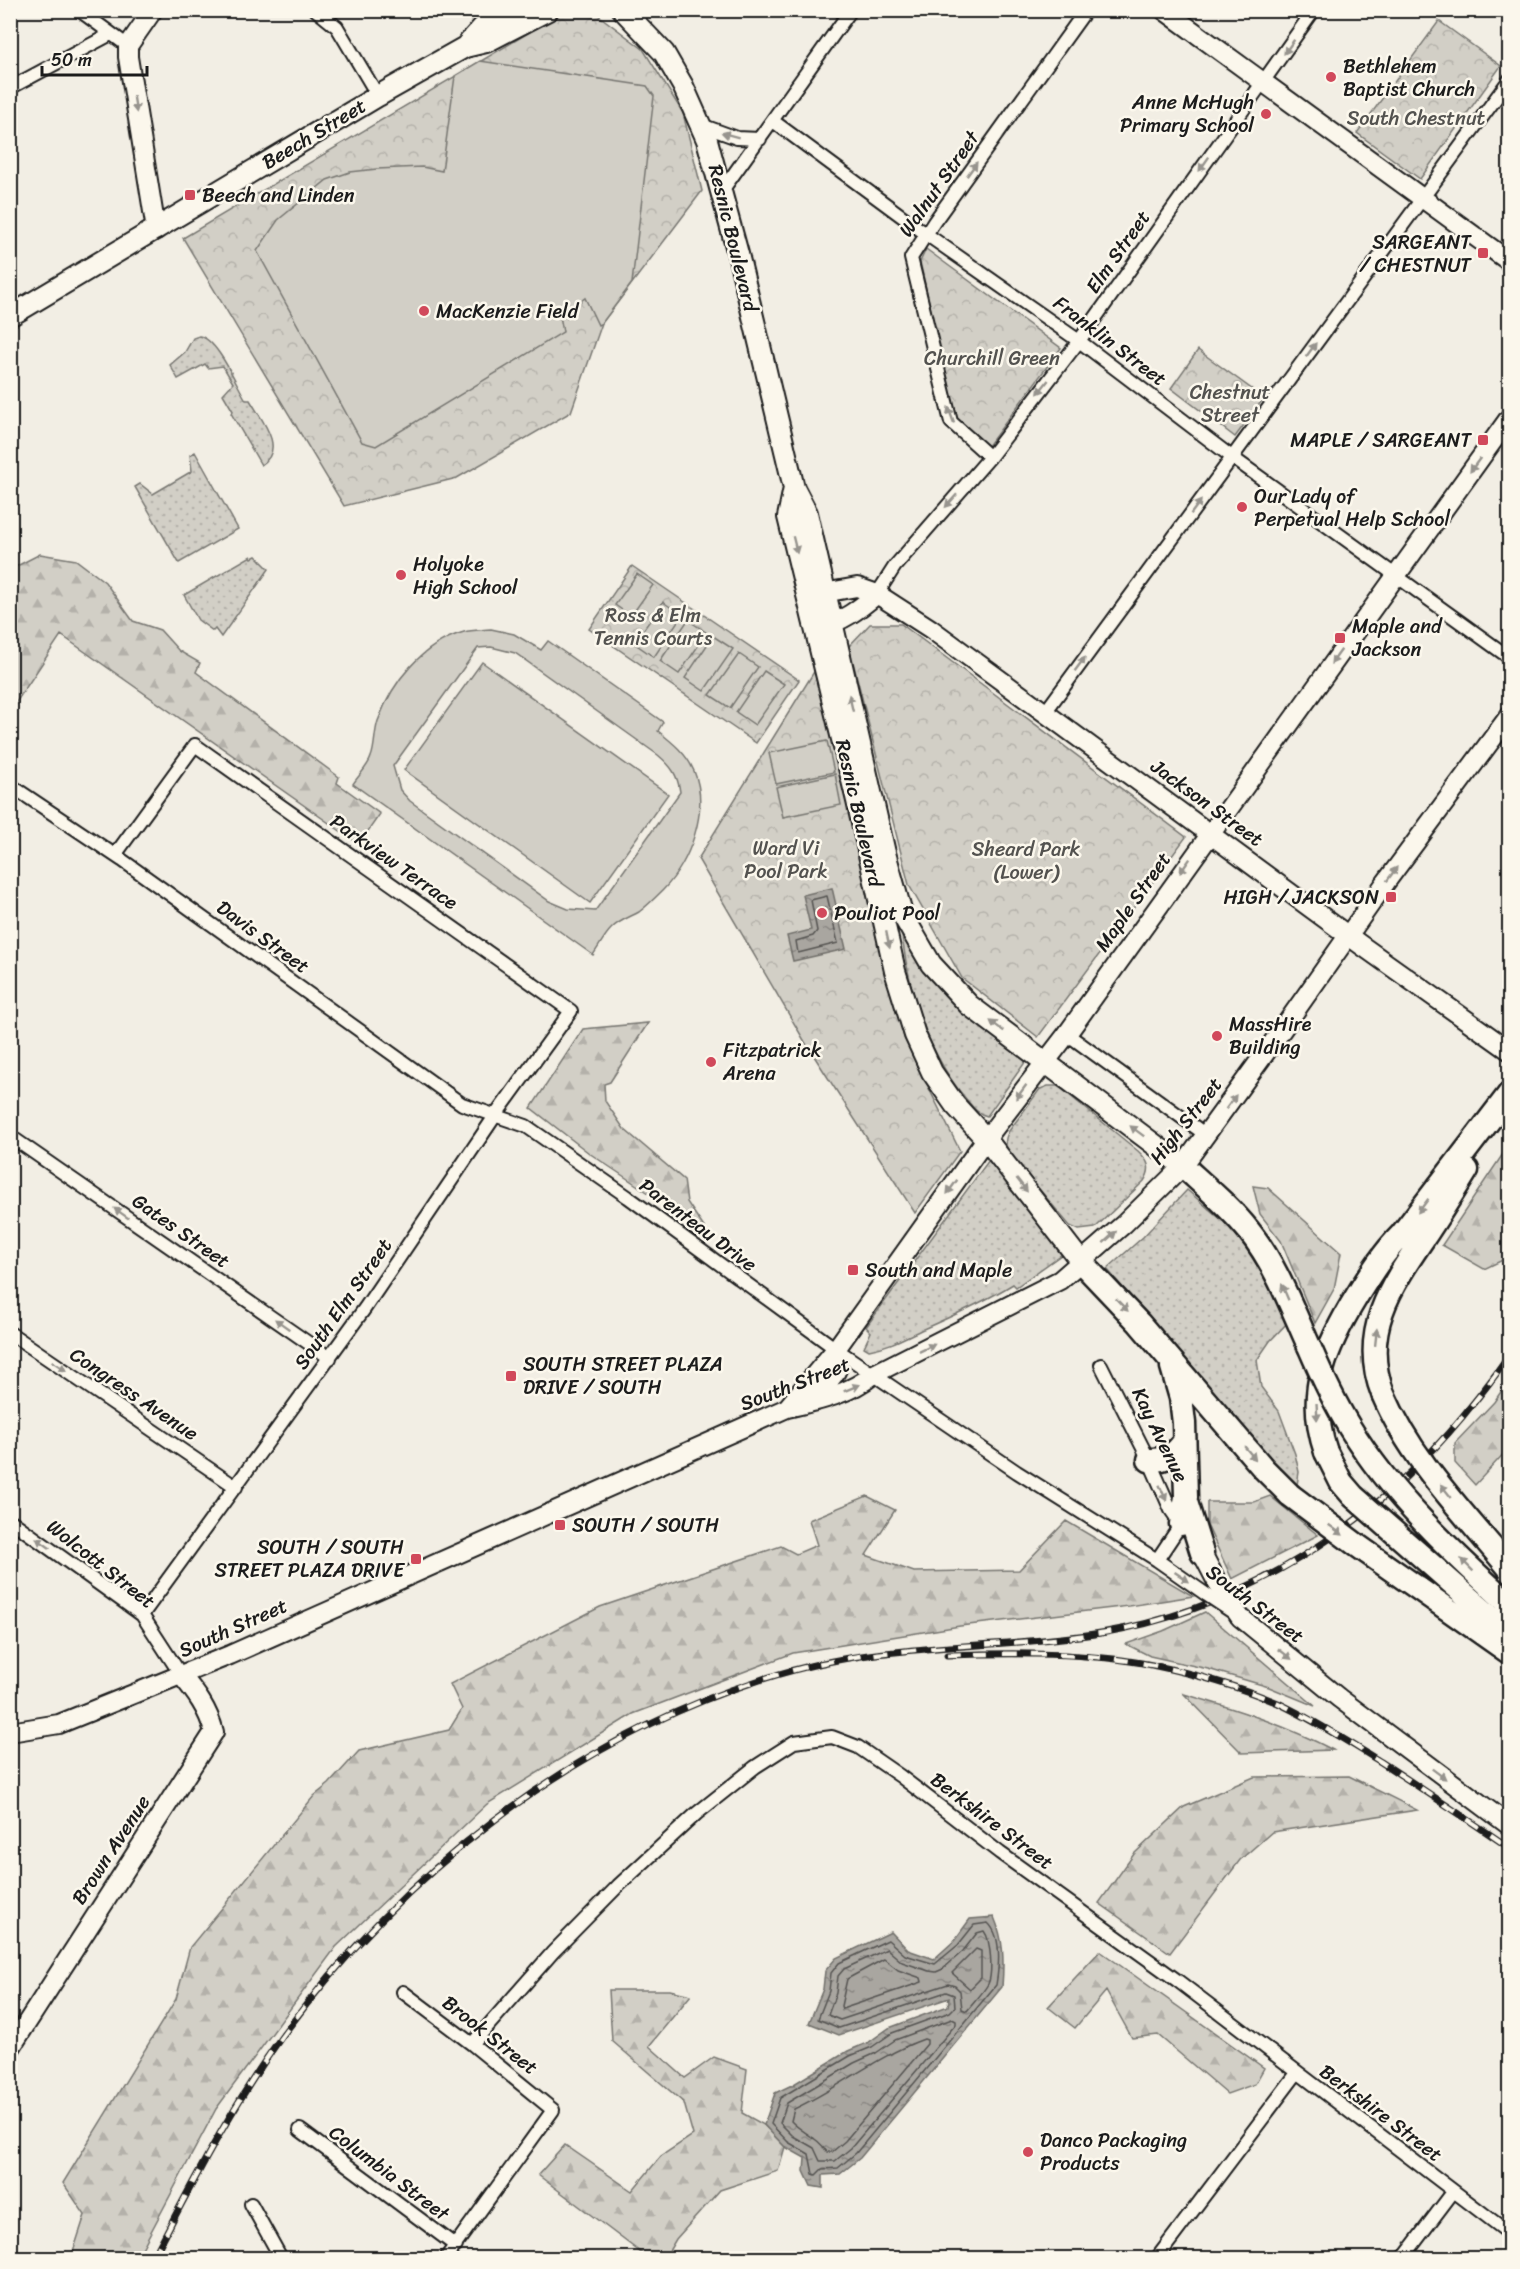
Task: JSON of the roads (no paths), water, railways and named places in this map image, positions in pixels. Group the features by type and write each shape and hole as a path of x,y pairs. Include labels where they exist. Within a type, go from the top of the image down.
{"highway":[{"path":"1509,1093 1384,1254 1354,1301 1324,1359 1317,1397 1318,1425 1326,1452 1341,1482 1353,1496 1509,1634"},
{"path":"1509,1100 1441,1213 1393,1284 1384,1302 1375,1345 1378,1382 1397,1423 1432,1474 1509,1569"},
{"path":"1183,1166 1250,1232 1281,1282 1325,1384 1350,1429 1383,1476 1437,1535 1509,1605"},
{"path":"1082,1263 1139,1323 1264,1469 1290,1495 1509,1653"},
{"path":"1171,1362 1184,1423 1186,1497 1202,1553"},
{"path":"1149,1460 1160,1461 1171,1455 1183,1443"},
{"path":"1180,1524 1186,1497"}],"main road":[{"path":"153,10 128,46 128,57 156,230"},
{"name":"Beech Street","path":"465,47 482,28 510,10"},
{"name":"Beech Street","path":"10,316 378,96 465,47 486,42 548,10"},
{"name":"Resnic Boulevard","path":"623,10 664,53 684,86 707,140 722,192 794,488 807,513 816,593 902,914 931,964 969,1005 1183,1166"},
{"path":"1164,10 1509,262"},
{"name":"Maple Street","path":"836,1349 986,1139 1066,1034 1509,417"},
{"name":"Jackson Street","path":"816,593 857,587 877,594 931,629 1509,1051"},
{"path":"824,626 856,612 877,594"},
{"name":"Resnic Boulevard","path":"824,626 895,971 915,1035 932,1072 955,1105 986,1139 1082,1263"},
{"name":"High Street","path":"874,1374 1051,1285 1082,1263 1183,1166 1509,715"},
{"path":"787,1407 814,1394 832,1377 839,1363 836,1349"},
{"name":"South Street","path":"10,1732 59,1724 181,1675 787,1407 823,1400 862,1384 874,1374"},
{"name":"Kay Avenue","path":"1202,1553 1213,1589 1240,1617"},
{"name":"South Street","path":"1240,1617 1340,1698 1509,1826"},
{"name":"Brown Avenue","path":"10,2049 214,1732 210,1716 196,1692 181,1675"}],"street":[{"path":"80,10 128,46"},
{"path":"316,10 337,27 378,96"},
{"path":"722,192 851,10"},
{"name":"Walnut Street","path":"990,457 951,422 911,258 1086,10"},
{"name":"Elm Street","path":"877,594 895,566 990,457 1079,341 1314,10"},
{"path":"10,88 111,34"},
{"path":"1046,711 1509,79"},
{"name":"Franklin Street","path":"773,121 926,234 1079,341 1233,458 1509,658"},
{"path":"701,125 737,138 760,139"},
{"name":"Parkview Terrace","path":"115,855 195,745 571,1011"},
{"name":"Davis Street","path":"10,785 115,855 462,1104 495,1116"},
{"name":"South Elm Street","path":"142,1615 330,1358 495,1116 571,1011"},
{"path":"1066,1034 1206,1135"},
{"name":"Parenteau Drive","path":"495,1116 532,1130 874,1374"},
{"name":"Gates Street","path":"10,1136 330,1358"},
{"name":"Congress Avenue","path":"10,1333 236,1487"},
{"name":"Kay Avenue","path":"1101,1365 1149,1460 1171,1510 1202,1553"},
{"name":"South Street","path":"874,1374 1017,1472 1156,1560 1213,1589"},
{"name":"Wolcott Street","path":"10,1520 142,1615 181,1675"},
{"path":"1156,1560 1180,1524"},
{"name":"Berkshire Street","path":"472,2044 561,1944 618,1886 696,1814 755,1767 794,1742 832,1737 858,1747 900,1776 1000,1852 1178,1981 1509,2234"},
{"name":"Brook Street","path":"403,1992 553,2110 456,2246"},
{"path":"1157,2259 1297,2073"},
{"name":"Columbia Street","path":"300,2130 456,2246"},
{"path":"1403,2259 1453,2193"},
{"path":"251,2204 281,2259"},
{"path":"446,2259 456,2246"}],"water":[{"name":"Pouliot Pool","path":"832,888 846,949 793,961 787,936 811,930 803,895"},
{"path":"994,1917 1000,1934 1002,1951 1002,1987 860,2158 840,2174 823,2175 823,2188 811,2186 804,2171 805,2158 785,2147 764,2125 775,2093 848,2051 869,2042 889,2028 948,2006 949,1998 839,2035 809,2023 823,1989 825,1971 836,1958 891,1932 908,1950 934,1959 954,1941 970,1919"}],"railway":[{"path":"153,2258 214,2144 247,2089 283,2035 330,1976 381,1920 436,1868 494,1820 556,1777 621,1739 689,1706 793,1670 878,1654 1101,1633 1154,1621 1205,1605 1254,1583 1301,1557 1346,1527 1388,1493 1427,1456 1463,1416 1510,1354"},
{"path":"947,1655 1023,1654 1103,1658 1168,1669 1247,1691 1278,1703 1330,1731 1381,1762 1510,1848"}],"place":[{"name":"Bethlehem Baptist Church","path":"1331,77"},
{"name":"Anne McHugh Primary School","path":"1266,114"},
{"name":"Beech and Linden","path":"190,195"},
{"name":"SARGEANT / CHESTNUT","path":"1483,253"},
{"name":"MacKenzie Field","path":"424,311"},
{"name":"MAPLE / SARGEANT","path":"1483,440"},
{"name":"Our Lady of Perpetual Help School","path":"1242,507"},
{"name":"Holyoke High School","path":"401,575"},
{"name":"Maple and Jackson","path":"1340,638"},
{"name":"HIGH / JACKSON","path":"1391,897"},
{"name":"Pouliot Pool","path":"822,913"},
{"name":"MassHire Building","path":"1217,1036"},
{"name":"Fitzpatrick Arena","path":"711,1062"},
{"name":"South and Maple","path":"853,1270"},
{"name":"SOUTH STREET PLAZA DRIVE / SOUTH","path":"511,1376"},
{"name":"SOUTH / SOUTH","path":"560,1525"},
{"name":"SOUTH / SOUTH STREET PLAZA DRIVE","path":"416,1559"},
{"name":"Danco Packaging Products","path":"1028,2152"}],"park label":[{"name":"South Chestnut","path":"1416,118"},
{"name":"Churchill Green","path":"992,358"},
{"name":"Chestnut Street","path":"1230,404"},
{"name":"Ross & Elm Tennis Courts","path":"653,626"},
{"name":"Ward Vi Pool Park","path":"786,860"},
{"name":"Sheard Park (Lower)","path":"1026,860"}]}
